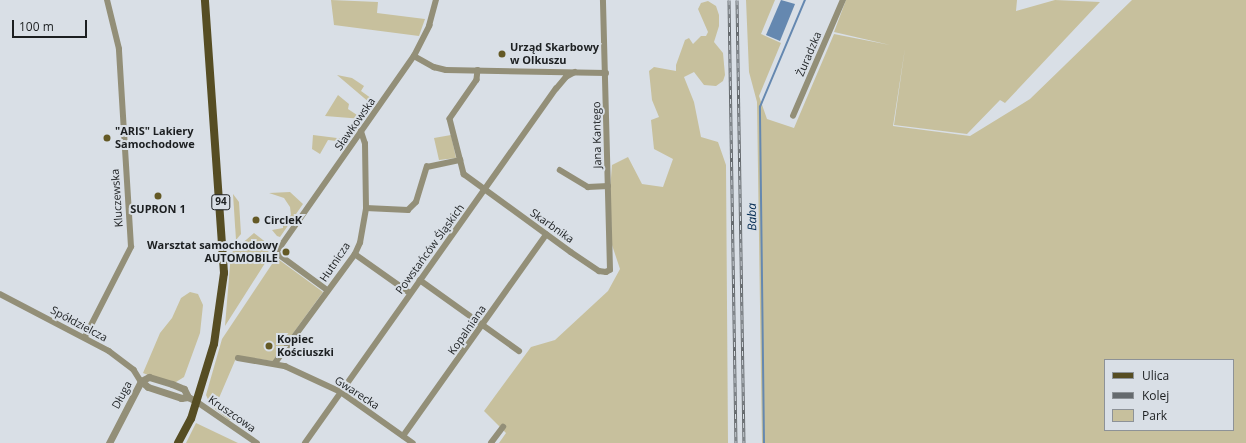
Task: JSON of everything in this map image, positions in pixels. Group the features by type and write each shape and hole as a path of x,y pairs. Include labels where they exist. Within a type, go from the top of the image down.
{"main road":[{"name":"94","path":"178,443 191,419 217,332 224,273 206,0"}],"street":[{"name":"Kluczewska","path":"85,337 131,247 119,50 107,0"},
{"name":"Sławkowska","path":"328,291 276,253 414,56 429,26 436,0"},
{"name":"Jana Kantego","path":"603,0 610,270"},
{"name":"Żuradzka","path":"793,116 842,0"},
{"path":"414,56 440,69 606,73"},
{"name":"Skarbnika","path":"478,70 477,80 450,119 464,174 546,235 599,271 610,270"},
{"name":"Powstańców Śląskich","path":"305,443 410,293 485,191 562,81 575,72"},
{"name":"Hutnicza","path":"275,363 355,254 366,208 365,144 361,132"},
{"path":"366,208 408,210 416,202 427,167 460,160"},
{"path":"560,170 588,187 608,186"},
{"name":"Kopalniana","path":"403,436 546,235"},
{"path":"355,254 410,293"},
{"path":"420,280 482,326 519,351"},
{"name":"Spółdzielcza","path":"0,294 85,337 134,370 141,381"},
{"name":"Gwarecka","path":"238,358 275,363 341,392 413,443"},
{"name":"Długa","path":"109,443 141,381 148,387 181,398 188,397 196,401"},
{"name":"Kruszcowa","path":"196,401 257,443"},
{"path":"491,443 503,427"}],"green space":[{"path":"331,0 378,2 377,13 425,19 419,36 334,25"},
{"path":"746,0 775,0 761,34 781,43 759,96 767,119 794,128 834,34 890,45 834,32 846,0 1017,0 1016,11 1055,0 1100,2 1005,103 1000,100 967,134 894,125 905,48 893,126 970,136 1030,99 1132,0 1246,0 1246,443 762,443 757,102 749,72"},
{"path":"708,1 716,6 719,15 719,26 714,42 723,53 725,75 723,81 716,86 704,85 694,72 684,77 694,102 701,137 718,142 726,165 728,443 499,443 506,433 484,411 531,347 555,340 608,291 620,269 612,245 610,191 612,165 628,157 642,184 663,187 673,159 654,149 651,120 659,117 652,100 649,71 654,67 676,71 676,65 685,40 689,38 693,44 701,36 706,36 708,32 698,9 701,3"},
{"path":"337,75 352,78 364,86 361,91 375,101 366,114 364,111 370,103"},
{"path":"338,95 349,104 348,109 357,115 362,115 363,119 325,116"},
{"path":"353,127 356,129 346,142 328,140 320,154 312,149 313,135 345,139"},
{"path":"451,135 456,158 439,160 434,138"},
{"path":"290,192 303,204 280,237 277,236 272,230 283,228 283,224 291,215 290,207 284,198 269,193"},
{"path":"233,194 239,202 241,234 236,240"},
{"path":"254,233 272,247 264,257 267,260 225,326 231,253"},
{"path":"278,259 323,292 273,361 237,356 216,405 235,416 234,419 229,420 211,406 206,395 222,339 274,261"},
{"path":"190,292 198,294 203,305 200,333 184,377 176,382 165,382 143,373 160,333 172,318 181,298"},
{"path":"196,423 238,443 186,443"}],"water":[{"path":"781,0 795,4 780,41 766,35"}],"waterway":[{"name":"Baba","path":"764,443 760,107 805,0"}],"railway":[{"path":"729,0 736,443"},
{"path":"737,0 744,443"}],"place":[{"name":"Urząd Skarbowy w Olkuszu","path":"502,54"},
{"name":"\"ARIS\" Lakiery Samochodowe","path":"107,138"},
{"name":"SUPRON 1","path":"158,196"},
{"name":"CircleK","path":"256,220"},
{"name":"Warsztat samochodowy AUTOMOBILE","path":"286,252"},
{"name":"Kopiec Kościuszki","path":"269,346"}]}
